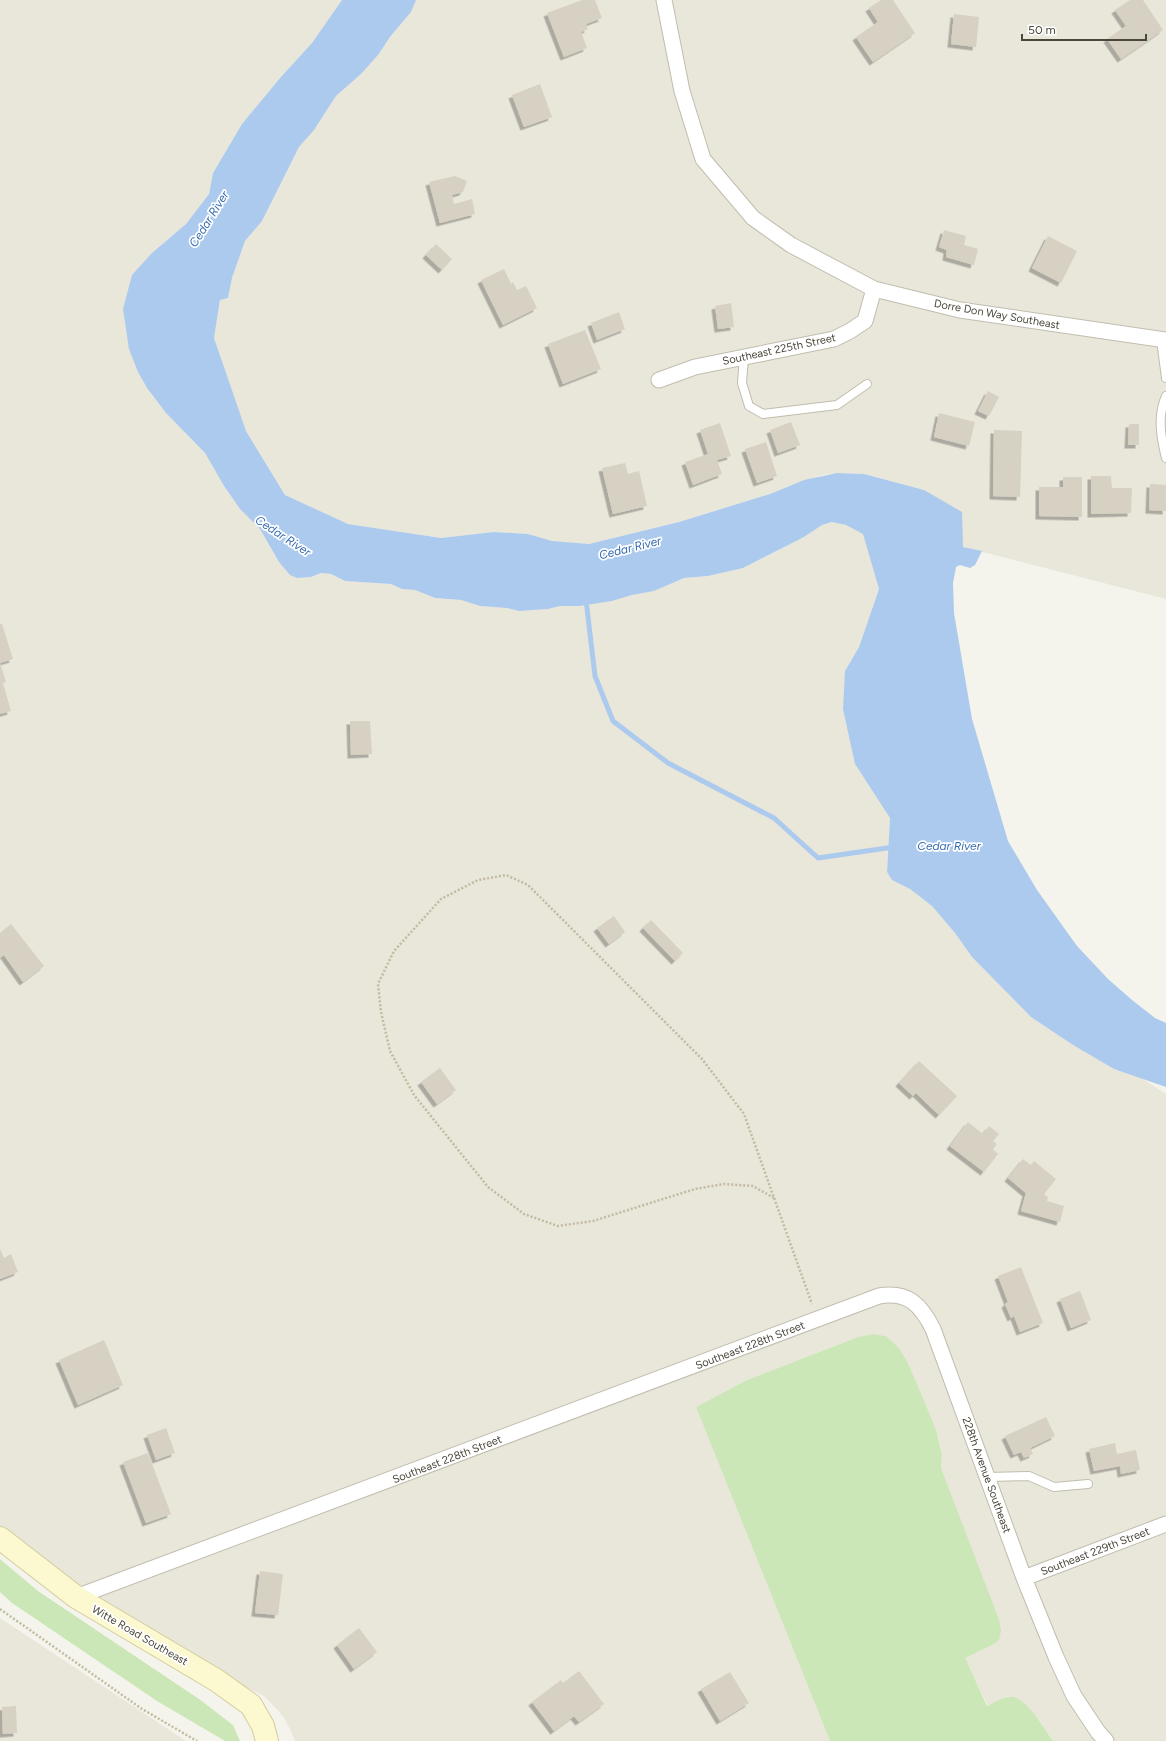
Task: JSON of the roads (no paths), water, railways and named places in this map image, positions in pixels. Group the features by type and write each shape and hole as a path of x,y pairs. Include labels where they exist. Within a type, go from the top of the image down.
{"street":[{"name":"Dorre Don Way Southeast","path":"664,0 682,91 703,159 753,218 791,245 874,289 960,310 1164,340"},
{"name":"Southeast 225th Street","path":"659,380 695,367 834,339 865,321 874,289"},
{"name":"228th Avenue Southeast","path":"817,1320 879,1296 887,1295 897,1295 911,1300 925,1313 933,1329 1024,1578 1074,1696 1098,1732 1106,1741"},
{"name":"Southeast 228th Street","path":"76,1598 817,1320"},
{"name":"Southeast 229th Street","path":"1024,1578 1166,1524"},
{"name":"Witte Road Southeast","path":"0,1538 76,1598 216,1680 251,1705 263,1726 267,1741"}],"lane":[{"path":"1164,340 1166,378"},
{"path":"744,357 742,383 749,406 763,414 837,405 867,384"},
{"path":"1166,396 1162,407 1161,429 1166,458"},
{"path":"988,1477 1029,1476 1054,1487 1088,1484"}],"water":[{"name":"Cedar River","path":"342,0 416,0 411,12 390,37 378,55 362,73 336,96 314,130 299,147 262,221 245,241 232,278 228,298 220,300 214,338 246,431 285,495 348,524 441,538 494,532 528,534 552,541 589,544 679,522 770,494 804,480 837,473 864,474 924,490 962,512 963,547 982,551 975,565 970,568 960,565 956,567 953,583 954,613 972,719 1008,841 1037,890 1077,946 1108,979 1132,1000 1155,1018 1166,1023 1166,1087 1114,1069 1073,1045 1031,1017 972,957 955,933 932,906 910,889 892,880 887,872 890,818 855,764 843,709 845,671 859,647 879,589 863,534 846,525 832,522 822,525 804,537 743,568 708,576 684,578 654,591 632,595 612,601 580,606 560,606 548,609 519,611 507,608 480,606 461,600 435,598 415,590 402,589 391,584 345,581 331,574 321,573 311,577 297,578 290,575 279,562 260,529 240,509 224,486 205,453 166,413 147,388 138,372 129,349 123,309 132,275 152,253 186,224 209,194 213,173 242,124 280,78 312,43"}],"waterway":[{"path":"586,600 595,676 613,721 668,763 774,818 818,858 894,847"}]}
